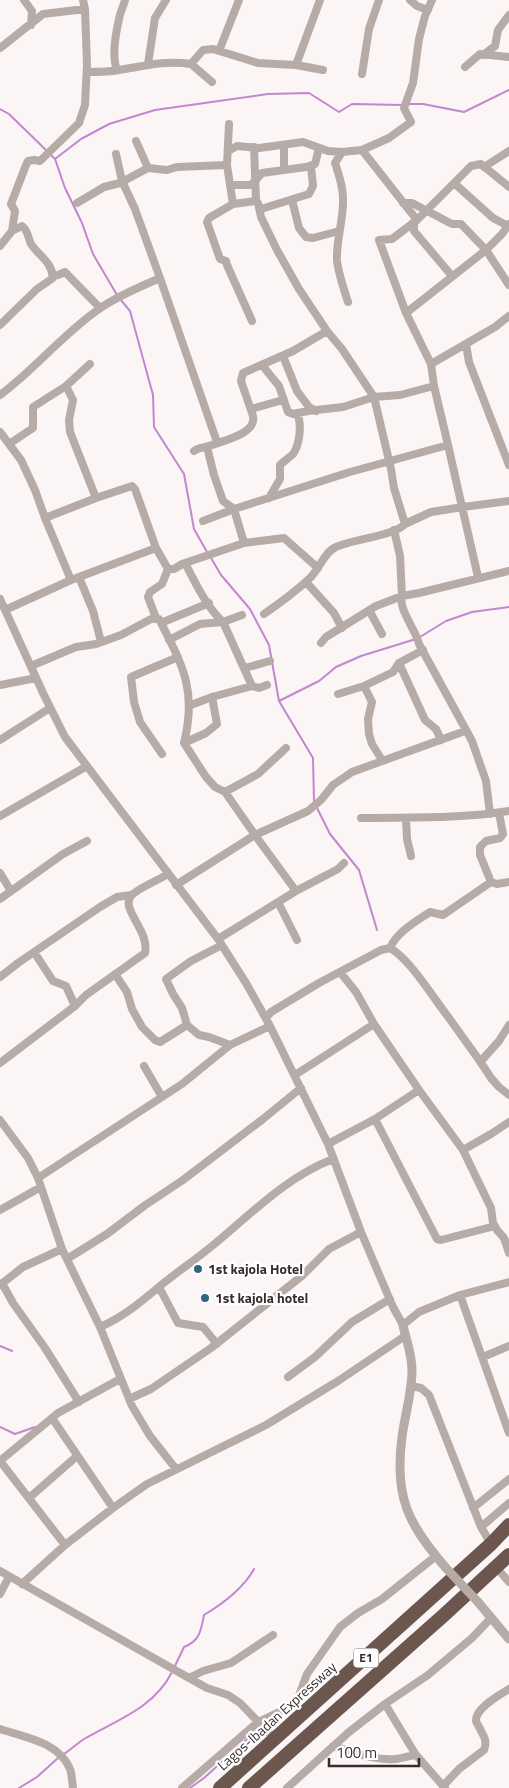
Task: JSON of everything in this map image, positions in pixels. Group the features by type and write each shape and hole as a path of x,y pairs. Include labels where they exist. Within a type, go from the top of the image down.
{"highway":[{"name":"Lagos-Ibadan Expressway","path":"220,1788 491,1544 509,1525"},
{"name":"E1","path":"249,1788 437,1622 509,1554"}],"street":[{"path":"24,0 36,14 85,9"},
{"path":"12,231 15,211 11,204 28,161 40,161 79,123 85,105 87,72 83,0"},
{"path":"117,70 115,65 115,42 121,12 126,0"},
{"path":"154,0 161,7"},
{"path":"148,64 156,18 166,0"},
{"path":"219,51 239,0"},
{"path":"296,65 320,0"},
{"path":"362,74 369,29 379,0"},
{"path":"410,0 416,6 428,10"},
{"path":"228,151 237,146 254,148 303,142 319,148 342,152 362,150 389,138 411,122 404,108 413,83 419,39 432,0"},
{"path":"31,25 32,11"},
{"path":"0,37 3,46 43,14"},
{"path":"483,55 495,46 498,30 509,15"},
{"path":"194,64 203,50 212,49 258,63 296,65 323,70"},
{"path":"465,67 480,54 509,57"},
{"path":"87,72 179,62 194,64 212,82"},
{"path":"229,124 227,165 233,204"},
{"path":"136,141 148,168"},
{"path":"284,145 284,170"},
{"path":"254,148 256,202 258,203 261,217 298,289 374,397 394,488 405,524"},
{"path":"230,185 251,185 262,173 311,166 317,161 319,148"},
{"path":"362,150 404,203 415,221 414,231 452,276"},
{"path":"484,167 509,151"},
{"path":"342,152 335,163 342,184 343,199 337,261 348,302"},
{"path":"116,154 122,181 135,209 217,442"},
{"path":"478,578 434,386 432,364 406,313 379,240 392,239 415,221 471,166 481,164 509,187"},
{"path":"77,203 104,187 122,181 148,168 167,170 177,167 227,165"},
{"path":"260,211 261,209 309,194 313,186 311,166"},
{"path":"406,313 486,250 508,225 493,218 454,182"},
{"path":"292,200 299,228 306,237 313,238 339,231"},
{"path":"252,321 226,261 220,259 207,222 208,218 220,213 233,204 256,202"},
{"path":"404,203 412,203 452,224 461,224 486,250 509,285"},
{"path":"0,246 12,231 22,226 25,228 32,246 45,258 52,270 52,278 37,289 0,325"},
{"path":"58,275 66,272 100,308"},
{"path":"0,395 100,308 160,278"},
{"path":"432,364 495,327 509,316"},
{"path":"194,451 197,448 207,447 245,432 252,425 254,421 251,409 241,381 244,373 283,356 328,331"},
{"path":"466,344 469,362 509,465"},
{"path":"283,356 297,391 309,407 316,411"},
{"path":"9,444 33,428 33,407 66,386 90,364"},
{"path":"262,365 279,386 288,412 293,414 343,408 374,397 400,395 434,386"},
{"path":"66,386 73,400 69,420 70,432 96,498"},
{"path":"251,409 283,400"},
{"path":"269,498 280,479 280,465 292,455 297,444 300,425 296,413"},
{"path":"0,432 21,460 45,518 93,611 101,642"},
{"path":"203,521 234,509 350,472 448,445"},
{"path":"207,447 214,476 224,501 234,509 244,543"},
{"path":"45,518 129,486 134,487 156,548 168,569"},
{"path":"264,614 306,582 331,549 336,546 394,530 431,512 509,501"},
{"path":"394,530 400,556 401,599 406,615 421,647 472,741 486,781 490,814"},
{"path":"168,569 174,569 185,563 244,543 284,538 318,568"},
{"path":"5,610 75,578 156,548"},
{"path":"185,563 217,617 223,622 252,686"},
{"path":"168,569 162,584 150,592 148,597 187,679 190,705 189,723 184,743 206,777 215,787 225,792 296,891"},
{"path":"321,643 326,637 369,610 402,596 509,571"},
{"path":"306,582 334,612 342,628"},
{"path":"0,599 50,708 65,736 236,965 295,1075 328,1144 361,1232 403,1325 411,1360 411,1386 410,1403 402,1436 399,1469 400,1486 410,1518 416,1531 436,1556 509,1639"},
{"path":"31,666 76,647 101,642 208,603"},
{"path":"369,610 382,634"},
{"path":"169,640 200,624 223,622 242,615"},
{"path":"338,694 364,686 393,672 399,663 421,647"},
{"path":"162,754 140,722 134,702 132,677 178,657"},
{"path":"245,668 270,661"},
{"path":"399,663 425,720 436,729 442,740"},
{"path":"0,685 36,678"},
{"path":"190,705 252,686 259,688 267,685"},
{"path":"364,686 372,702 368,718 369,734 372,744 382,760"},
{"path":"184,743 206,733 217,724 212,697"},
{"path":"0,740 50,708"},
{"path":"176,885 255,835 308,811 333,784 352,772 465,731"},
{"path":"225,792 258,774 286,748"},
{"path":"0,816 87,766"},
{"path":"361,818 406,818 490,814 509,811"},
{"path":"499,813 503,834 500,838 486,841 480,847 480,855 491,882 497,884 509,882"},
{"path":"406,818 407,839 411,856"},
{"path":"0,899 63,854 87,841"},
{"path":"230,1045 199,1035 187,1025 182,1008 166,979 278,902 338,869 344,863"},
{"path":"0,873 11,891"},
{"path":"0,977 117,897 132,895 168,874"},
{"path":"390,948 395,938 425,915 430,912 443,915 491,882"},
{"path":"0,1063 145,953 145,936 129,909 129,901 132,895"},
{"path":"278,902 297,940"},
{"path":"266,1018 276,1008 381,950 390,948 396,952 421,982 499,1087 509,1095"},
{"path":"34,952 53,981 66,986 75,1006"},
{"path":"340,972 356,992 374,1024 419,1090 463,1150 491,1208 495,1226 504,1238 509,1253"},
{"path":"115,974 127,992 132,1009 142,1027 156,1040 160,1042 187,1025"},
{"path":"295,1075 374,1024"},
{"path":"480,1061 499,1041 509,1025"},
{"path":"38,1178 182,1084 230,1045 270,1026"},
{"path":"144,1066 162,1097"},
{"path":"67,1259 107,1234 183,1180 263,1120 301,1088"},
{"path":"328,1144 375,1119 419,1090"},
{"path":"375,1119 437,1239 448,1239 495,1226"},
{"path":"0,1120 28,1158 38,1178 62,1248 100,1327 129,1399 150,1436 176,1469"},
{"path":"463,1150 509,1122"},
{"path":"100,1327 148,1298 159,1287 210,1248 286,1185 311,1169 333,1159"},
{"path":"0,1210 40,1187"},
{"path":"129,1399 151,1388 217,1344 304,1275 329,1249 361,1232"},
{"path":"62,1248 23,1267 1,1284 45,1348 78,1402"},
{"path":"403,1325 419,1312 460,1295 509,1282"},
{"path":"159,1287 178,1323 203,1327 217,1344"},
{"path":"460,1295 509,1433"},
{"path":"288,1377 315,1357 352,1322 390,1299"},
{"path":"22,1584 65,1545 147,1484 266,1425 338,1382 405,1336"},
{"path":"483,1356 509,1346"},
{"path":"65,1545 0,1461 52,1418 120,1379"},
{"path":"411,1386 421,1388 429,1395 473,1508 491,1544"},
{"path":"52,1418 113,1508"},
{"path":"29,1498 77,1456"},
{"path":"473,1508 509,1479"},
{"path":"481,1527 509,1503"},
{"path":"182,1788 258,1722 296,1704 307,1674 340,1627 358,1613 382,1599 436,1556"},
{"path":"496,1567 509,1582"},
{"path":"0,1571 207,1688 228,1695 240,1703 275,1739"},
{"path":"0,1594 9,1577"},
{"path":"287,1788 333,1746 385,1704 428,1675 472,1638 491,1618"},
{"path":"189,1678 203,1671 230,1663 273,1635"},
{"path":"385,1704 416,1754 444,1787 459,1769 484,1750 486,1740 476,1721 477,1715 484,1706 509,1689"},
{"path":"0,1729 45,1744 57,1752 70,1768 73,1788"},
{"path":"333,1746 365,1756 381,1758 396,1759 416,1754"}],"waterway":[{"path":"407,104 423,104 464,112 509,90"},
{"path":"55,159 81,139 109,124 155,110 268,94 309,93 339,112 352,104 403,105"},
{"path":"0,109 9,114 48,152"},
{"path":"51,155 55,159 93,254 117,295"},
{"path":"120,299 130,311 153,395 154,427 184,474 194,529 207,552"},
{"path":"211,558 221,575 250,609 269,645 279,701 313,758 314,802"},
{"path":"420,637 446,621 472,612 509,607"},
{"path":"279,701 319,681 336,667 361,656 416,639"},
{"path":"316,806 330,834 359,870 377,930"},
{"path":"0,1346 12,1351"},
{"path":"0,1427 15,1434 35,1427"},
{"path":"174,1668 184,1647 197,1638 204,1615 232,1595 254,1569"},
{"path":"62,1755 84,1739 122,1719 145,1704 155,1695 172,1672"},
{"path":"190,1788 204,1778 259,1728"},
{"path":"19,1788 37,1777 58,1758"}],"place":[{"name":"1st kajola Hotel","path":"198,1269"},
{"name":"1st kajola hotel","path":"205,1298"}]}
